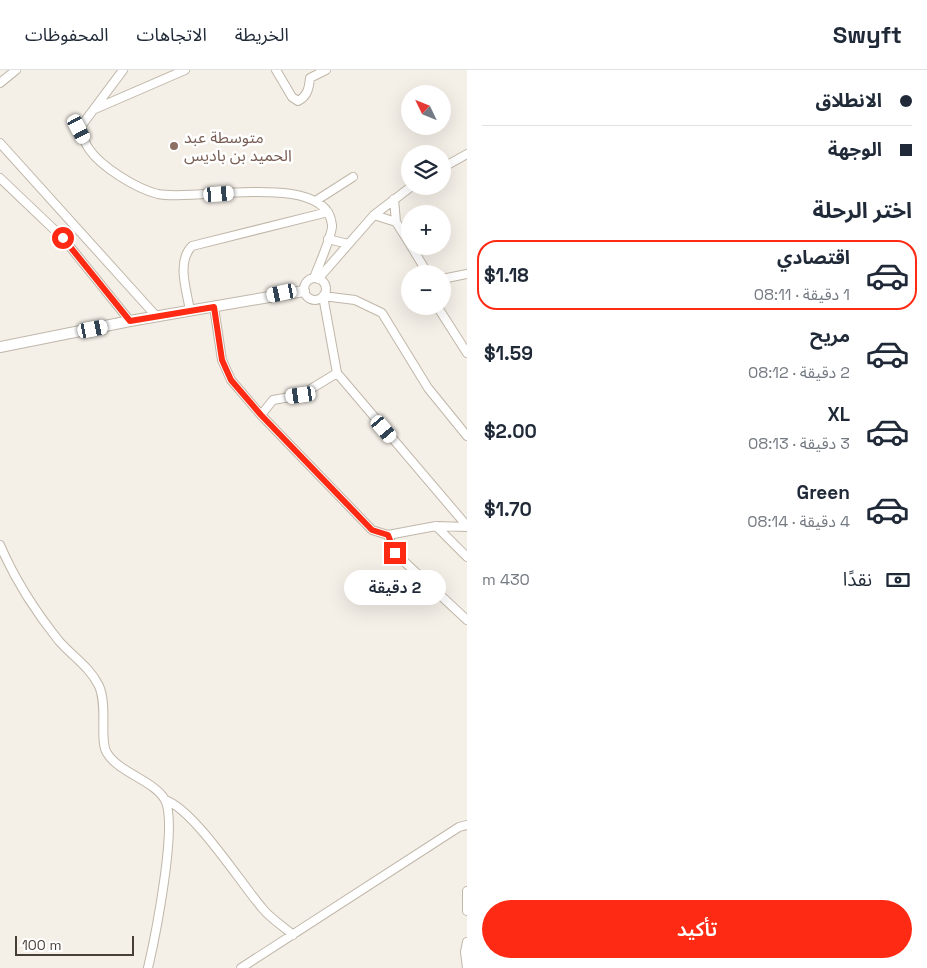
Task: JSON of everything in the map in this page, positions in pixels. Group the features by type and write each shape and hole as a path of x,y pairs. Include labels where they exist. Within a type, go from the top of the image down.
{"street":[{"path":"0,83 16,70"},
{"path":"123,70 79,129 90,150 132,184 158,194 204,195 274,191 317,200 328,212 333,226 316,278"},
{"path":"93,110 185,70"},
{"path":"276,70 292,97 298,101 308,90 309,74 326,70"},
{"path":"0,143 157,317"},
{"path":"451,163 467,154"},
{"path":"317,200 353,177"},
{"path":"0,178 63,238 130,321"},
{"path":"401,194 374,215 316,278 308,281 304,291 307,297 313,300 323,296 355,300 382,313 428,388 467,436"},
{"path":"394,199 396,222 401,230"},
{"path":"190,311 183,265 186,252 192,246 208,240 328,212"},
{"path":"374,215 396,222"},
{"path":"328,239 348,244"},
{"path":"451,277 467,274"},
{"path":"316,278 324,284 323,296 337,373 467,527"},
{"path":"0,348 130,321 282,293 304,291"},
{"path":"214,307 222,360 231,380 261,415 372,530 388,535 436,526 467,527"},
{"path":"443,315 467,353"},
{"path":"261,415 273,400 301,395 337,373"},
{"path":"436,526 467,557"},
{"path":"388,535 395,553 467,620"},
{"path":"0,545 29,603 61,643 90,672 100,688 105,711 104,746 106,752 130,773 182,811 236,872 264,910 293,934"},
{"path":"148,968 154,941 170,835 170,815 165,800"},
{"path":"241,968 459,827 467,825"},
{"path":"467,891 467,910"},
{"path":"467,942 465,952 467,968"}],"place":[{"name":"متوسطة عبد الحميد بن باديس","path":"174,146"}],"route":[{"path":"63,238 130,321 214,307 222,360 231,380 261,415 372,530 388,535 395,553"}]}
